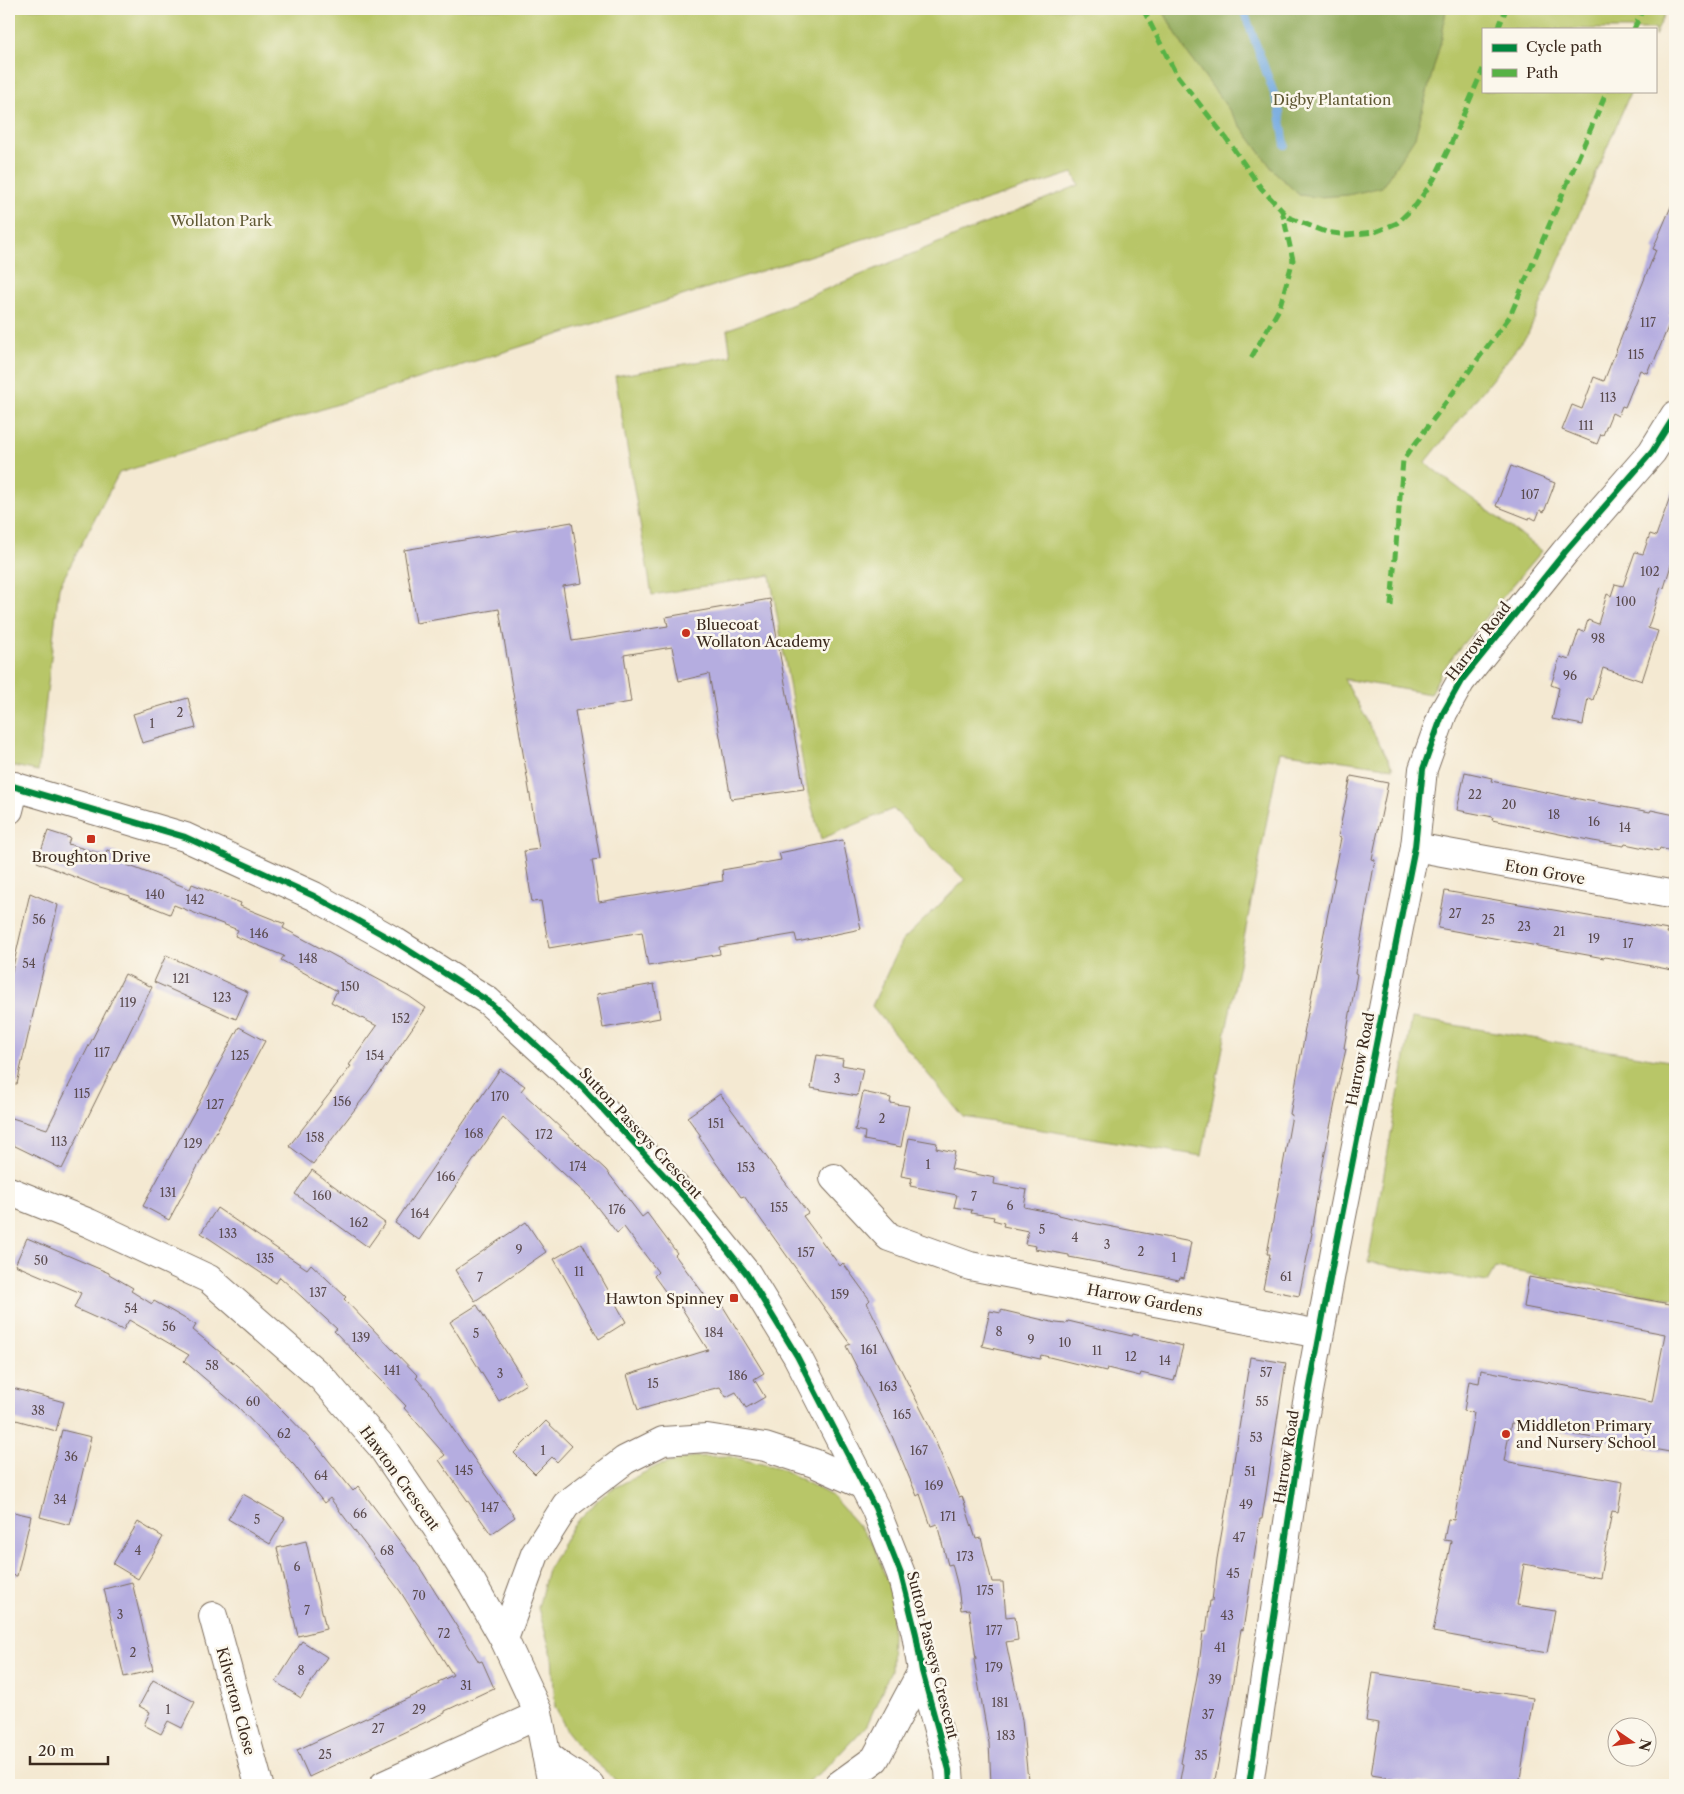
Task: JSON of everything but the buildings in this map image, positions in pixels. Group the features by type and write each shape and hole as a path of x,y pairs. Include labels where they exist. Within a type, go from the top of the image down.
{"street":[{"name":"Harrow Road","path":"1248,1785 1301,1435 1319,1334 1415,847 1423,769 1443,713 1461,681 1564,552 1652,452 1675,415"},
{"name":"Sutton Passeys Crescent","path":"11,793 186,837 314,896 394,941 488,1001 582,1087 688,1200 747,1274 797,1356 875,1508 901,1574 916,1634 922,1671 950,1770 950,1785"},
{"name":"Eton Grove","path":"1415,847 1675,894"},
{"name":"Harrow Gardens","path":"834,1178 889,1237 970,1266 1319,1334"},
{"name":"Hawton Crescent","path":"9,1190 89,1223 208,1279 322,1378 381,1446 472,1583 504,1639 538,1715 552,1785"},
{"path":"504,1639 535,1554 566,1505 624,1460 663,1441 707,1438 765,1447 814,1463 863,1485"},
{"name":"Kilverton Close","path":"213,1616 259,1785"},
{"path":"838,1785 875,1759 922,1671"},
{"path":"384,1785 538,1715"},
{"path":"546,1754 590,1785"}],"green space":[{"name":"Wollaton Park","path":"9,9 1667,9 1656,34 1656,28 1482,28 1482,92 1631,92 1528,334 1425,463 1542,551 1461,646 1442,671 1430,694 1344,679 1393,768 1280,752 1202,1156 963,1117 872,1006 902,941 965,880 893,809 821,839 808,793 770,575 652,595 615,376 731,356 727,330 1079,185 1073,173 119,473 59,587 38,771 9,765"},
{"name":"Digby Plantation","path":"1162,9 1446,9 1442,37 1415,137 1382,187 1348,195 1318,197 1299,195 1273,170 1186,51"},
{"path":"1412,1018 1675,1062 1675,1299 1495,1268 1487,1282 1368,1262"},
{"path":"727,1456 780,1468 832,1496 871,1540 893,1595 891,1671 867,1725 826,1768 803,1785 621,1785 582,1750 567,1731 555,1707 552,1655 538,1608 548,1569 574,1524 608,1491 657,1466 692,1457"}],"waterway":[{"path":"1243,9 1279,107 1285,145"}],"marked path":[{"path":"1143,9 1176,74 1226,138 1261,188 1288,217 1326,232 1347,235 1375,232 1397,223 1416,205 1434,179 1482,71"},
{"path":"1498,28 1506,9"},
{"path":"1634,28 1643,9"},
{"path":"1391,606 1403,460 1510,316 1607,92"},
{"path":"1251,358 1279,309 1293,260 1282,210"}],"cycle path":[{"path":"1249,1785 1301,1435 1336,1246 1415,847 1423,769 1443,713 1461,681 1565,552 1652,452 1675,415"},
{"path":"9,785 185,837 314,896 394,941 488,1001 582,1087 688,1201 747,1274 797,1356 875,1508 901,1574 916,1634 922,1671 949,1770 950,1785"}],"place":[{"name":"Bluecoat Wollaton Academy","path":"686,633"},
{"name":"Broughton Drive","path":"91,839"},
{"name":"Hawton Spinney","path":"734,1298"},
{"name":"Middleton Primary and Nursery School","path":"1506,1434"}]}
